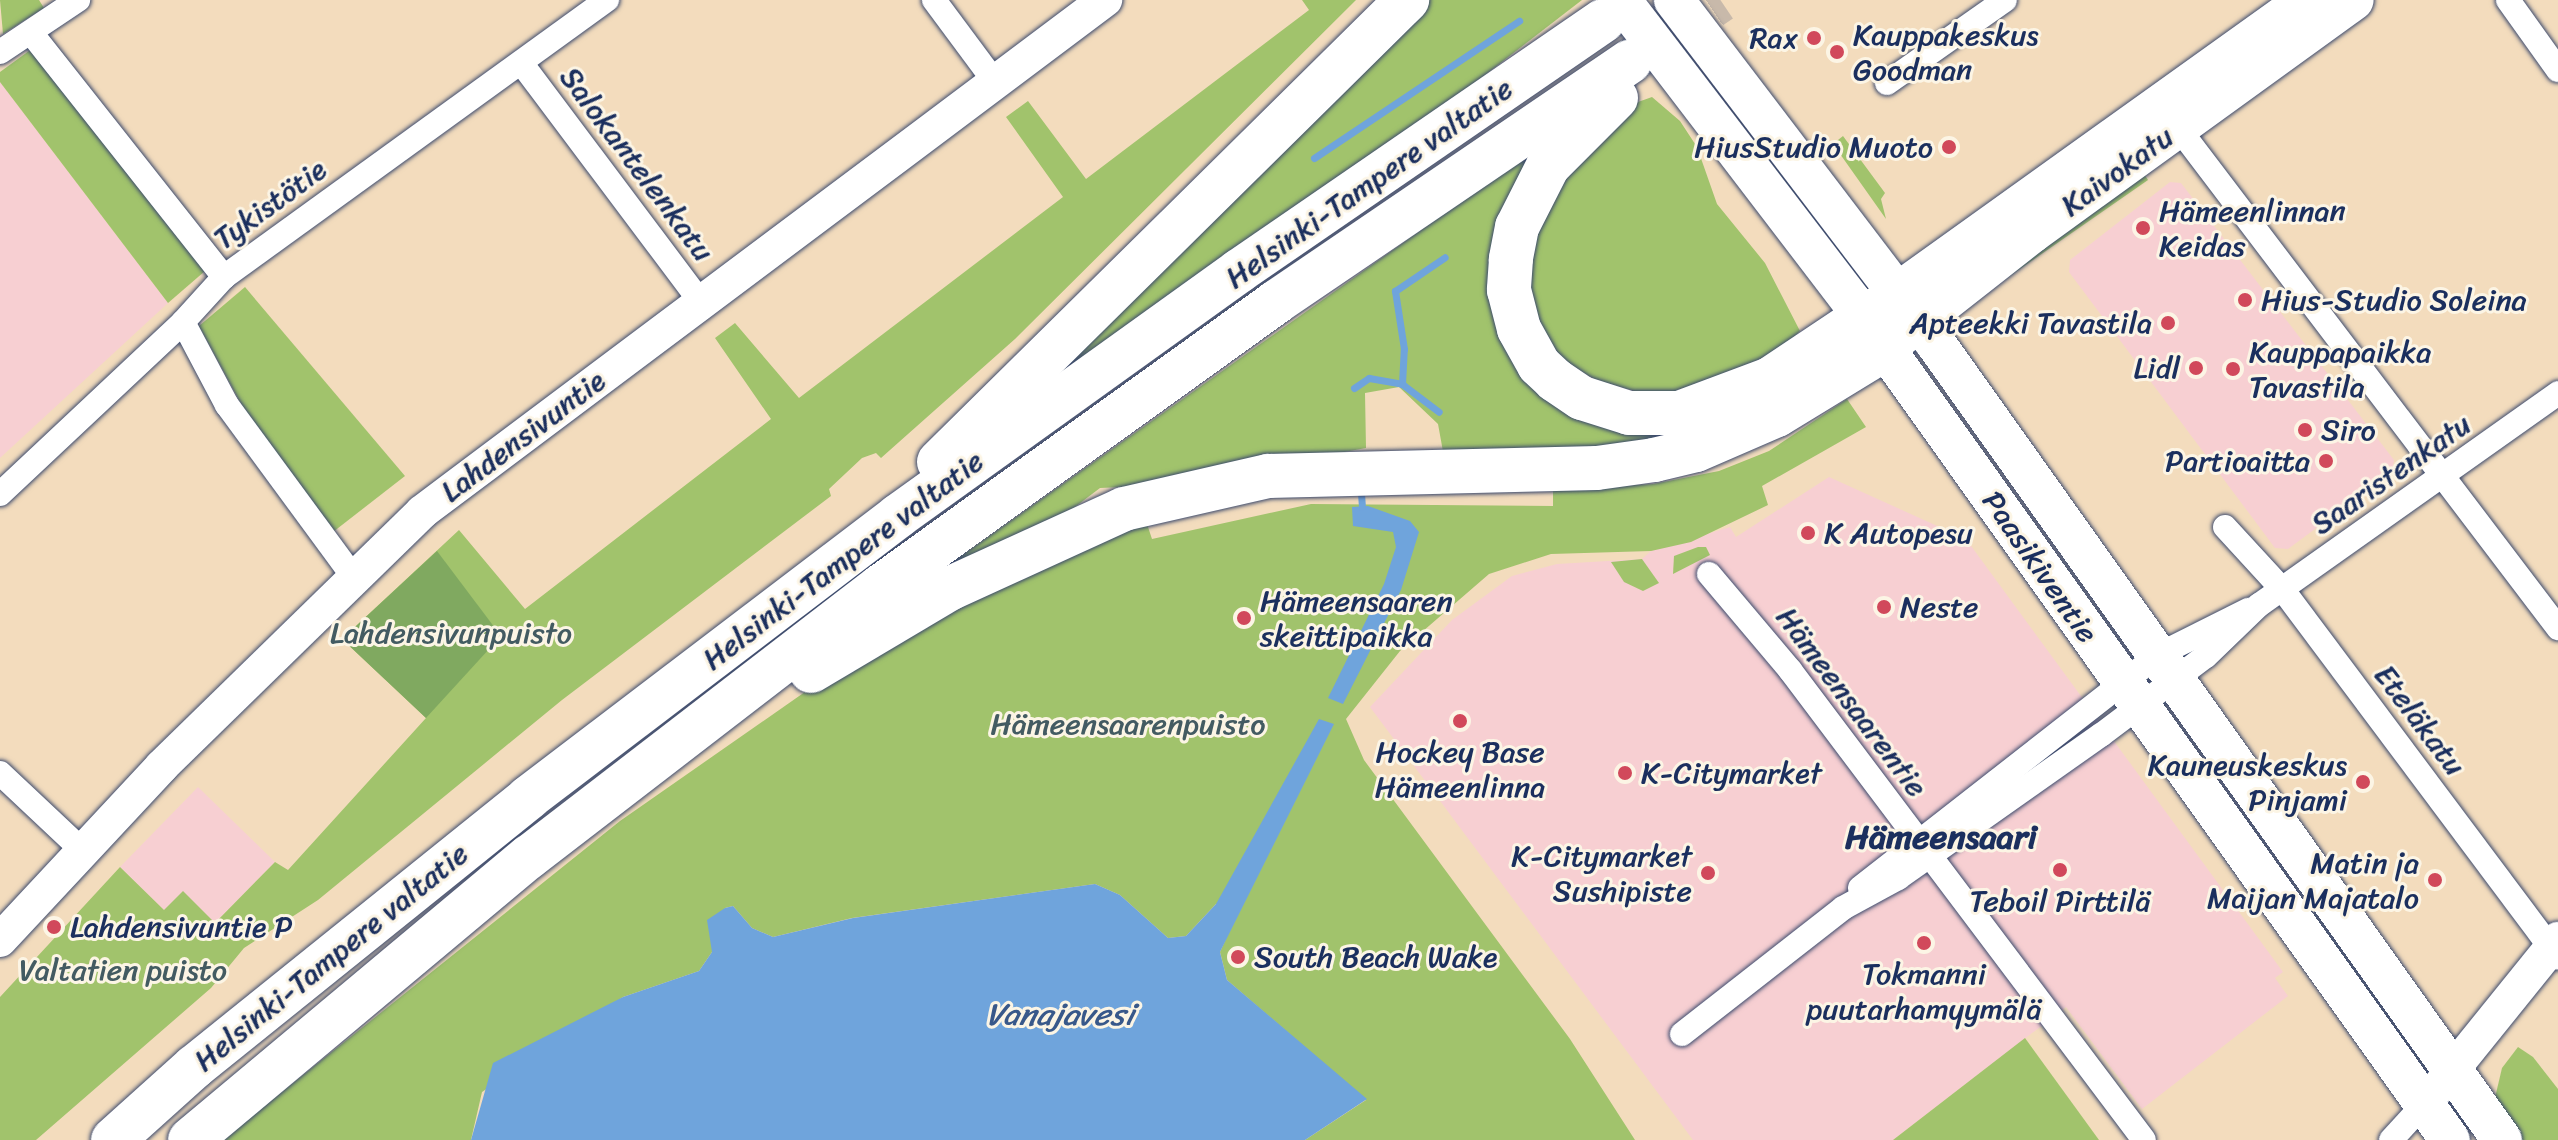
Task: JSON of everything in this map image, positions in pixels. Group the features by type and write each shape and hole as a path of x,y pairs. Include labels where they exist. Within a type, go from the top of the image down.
{"highway":[{"path":"898,516 949,449 1407,0"},
{"name":"Helsinki-Tampere valtatie","path":"113,1140 194,1067 528,798 898,516 1239,271 1612,11"},
{"name":"Helsinki-Tampere valtatie","path":"190,1140 529,857 709,722 881,586 1265,310 1637,67 1548,166 1517,227 1509,290 1519,329 1539,365 1567,390 1608,407 1650,416 1679,413 1770,379 1891,320"},
{"path":"709,722 764,697 951,588 1124,509 1183,491 1268,476 1597,468 1696,450 1777,415 1891,320"}],"main road":[{"name":"Lahdensivuntie","path":"0,940 82,850 352,575 422,512 1105,0"},
{"name":"Paasikiventie","path":"1674,0 1891,320 2129,696 2450,1140"},
{"name":"Kaivokatu","path":"1891,320 2169,116 2306,0"},
{"name":"Kaivokatu","path":"2169,116 2354,0"},
{"name":"Paasikiventie","path":"1612,11 1891,320 2064,522 2455,1068 2502,1140"},
{"path":"2424,1104 2555,947"}],"street":[{"path":"0,52 32,34 78,0"},
{"name":"Tykistötie","path":"0,494 183,322 224,277 607,0"},
{"path":"934,0 995,82"},
{"path":"1887,83 2005,0"},
{"path":"2508,0 2558,70"},
{"path":"32,34 224,277"},
{"name":"Salokantelenkatu","path":"522,64 701,302"},
{"path":"2169,116 2558,628"},
{"path":"183,322 227,405 352,575"},
{"name":"Saaristenkatu","path":"1682,1034 1843,908 1870,877 1923,849 2166,667 2206,656 2259,605 2558,393"},
{"name":"Eteläkatu","path":"2225,527 2283,590 2555,947"},
{"name":"Hämeensaarentie","path":"1709,574 1790,670 2144,1140"},
{"path":"0,773 82,850"},
{"path":"2391,1140 2424,1104"}],"shaded area":[{"path":"0,82 168,303 0,458"},
{"name":"Kauppapaikka Tavastila","path":"2170,182 2181,183 2394,460 2392,472 2288,549 2275,548 2069,272 2070,260"},
{"path":"1829,477 1966,539 2283,972 2275,978 2288,996 2142,1109 2066,1007 1893,1140 1693,1140 1370,707 1452,620 1512,576 1557,564 1642,559 1651,551 1730,527 1736,537"},
{"path":"198,787 275,862 215,923 164,910 120,867"}],"green space":[{"path":"0,0 39,0 44,8 3,34"},
{"path":"1302,0 1356,0 1015,339 881,458 876,453 862,458 829,489 831,496 562,700 318,900 244,948 211,988 36,1140 0,1140 0,997 120,867 164,910 183,891 215,923 275,862 288,870 426,718 342,639 459,530 525,609 771,419 715,338 735,323 799,398 1063,197 1006,117 1028,101 1086,179 1309,10"},
{"path":"1424,0 1582,0 1476,82 1026,400"},
{"path":"33,48 205,271 168,303 0,82 0,72"},
{"path":"1652,97 1680,121 1697,147 1717,204 1765,263 1800,331 1778,353 1701,390 1641,393 1596,380 1555,356 1527,310 1536,207 1624,107"},
{"path":"1843,136 1885,193 1881,199 1886,219 1833,144"},
{"path":"1551,138 1507,212 1519,361 1717,415 1634,447 1444,457 1438,424 1399,387 1365,393 1366,448 1164,485 1100,488 1067,513 909,593"},
{"path":"2140,168 2148,180 1997,285"},
{"path":"245,287 405,476 333,532 246,413 199,326"},
{"name":"Hämeensaarenpuisto","path":"1847,399 1866,427 1762,486 1768,505 1691,542 1651,551 1551,554 1489,574 1400,651 1346,719 1364,760 1570,1039 1635,1140 1305,1140 1366,1100 1227,980 1220,952 1235,918 1216,904 1186,936 1168,938 1120,895 1095,884 852,918 773,937 752,928 733,906 725,908 712,952 699,971 623,997 482,1092 471,1140 222,1140 620,821 812,687 893,634 1145,518 1152,539 1311,504 1553,506 1553,490 1653,484 1719,471 1769,451"},
{"path":"1706,547 1710,555 1673,574 1674,556"},
{"name":"Lahdensivunpuisto","path":"437,551 501,636 426,718 342,639"},
{"path":"1642,559 1659,583 1643,591 1624,582 1611,562"},
{"path":"2025,1038 2099,1140 1893,1140"},
{"path":"2518,1047 2533,1057 2558,1089 2558,1140 2518,1140 2494,1102 2502,1068"}],"water":[{"path":"1368,506 1410,521 1419,532 1401,590 1343,704 1328,698 1384,584 1396,547 1393,532 1353,526 1352,507"},
{"name":"Vanajavesi","path":"1319,719 1334,724 1220,952 1227,980 1367,1099 1305,1140 471,1140 493,1063 623,997 699,971 712,952 707,920 725,908 733,906 752,928 773,937 853,918 1095,884 1120,895 1168,938 1186,936 1216,904"}],"waterway":[{"path":"1314,158 1519,21"},
{"path":"1354,388 1369,378 1402,384 1404,349 1395,291 1445,257"},
{"path":"1402,384 1439,412"},
{"path":"1361,493 1362,507"}],"tunnel":[{"path":"1656,44 1721,0"}],"place":[{"name":"Rax","path":"1814,38"},
{"name":"Kauppakeskus Goodman","path":"1837,52"},
{"name":"HiusStudio Muoto","path":"1949,147"},
{"name":"Hämeenlinnan Keidas","path":"2143,228"},
{"name":"Hius-Studio Soleina","path":"2245,300"},
{"name":"Apteekki Tavastila","path":"2168,323"},
{"name":"Lidl","path":"2196,368"},
{"name":"Kauppapaikka Tavastila","path":"2233,369"},
{"name":"Siro","path":"2305,430"},
{"name":"Partioaitta","path":"2326,461"},
{"name":"K Autopesu","path":"1808,533"},
{"name":"Neste","path":"1884,607"},
{"name":"Hämeensaaren skeittipaikka","path":"1244,618"},
{"name":"Hockey Base Hämeenlinna","path":"1460,721"},
{"name":"K-Citymarket","path":"1625,773"},
{"name":"Kauneuskeskus Pinjami","path":"2363,782"},
{"name":"Teboil Pirttilä","path":"2060,870"},
{"name":"K-Citymarket Sushipiste","path":"1708,873"},
{"name":"Matin ja Maijan Majatalo","path":"2435,880"},
{"name":"Lahdensivuntie P","path":"54,927"},
{"name":"Tokmanni puutarhamyymälä","path":"1924,943"},
{"name":"South Beach Wake","path":"1238,957"}],"district":[{"name":"Hämeensaari","path":"1941,838"}],"park label":[{"name":"Valtatien puisto","path":"123,970"}]}
